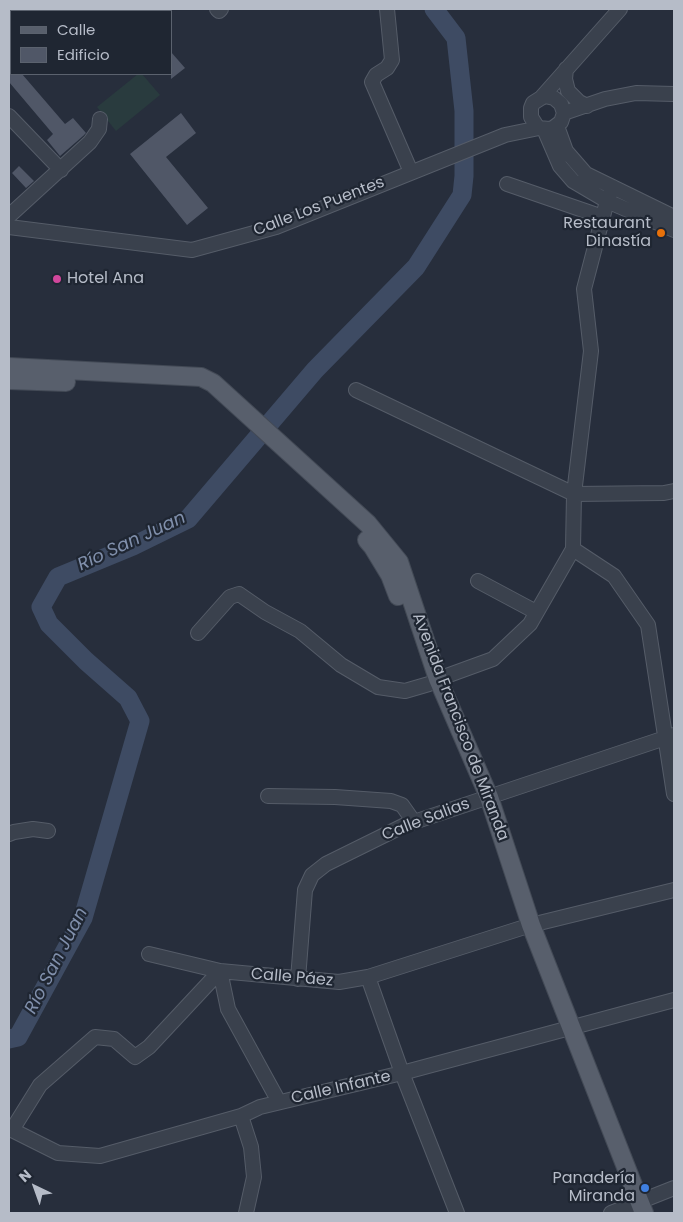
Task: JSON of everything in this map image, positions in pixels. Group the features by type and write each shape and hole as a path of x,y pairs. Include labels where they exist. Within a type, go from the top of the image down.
{"main road":[{"name":"Avenida Francisco de Miranda","path":"9,367 201,377 213,383 222,396 299,467 368,524 399,562 434,682 483,799 526,926 636,1209"},
{"name":"Avenida Francisco de Miranda","path":"9,380 130,383 199,389 222,396"}],"street":[{"path":"386,9 392,60 387,68 376,76 372,82 412,172"},
{"path":"505,135 530,112 534,103 541,98 616,10"},
{"path":"566,69 565,79 568,91 579,102 587,106"},
{"path":"505,135 551,124 605,99 636,93 674,94"},
{"path":"541,98 550,96 561,104 551,124 560,166 573,181 607,202 674,230"},
{"path":"530,112 533,121 551,124"},
{"path":"9,116 61,170"},
{"path":"9,216 90,142 99,129 100,119"},
{"path":"551,124 566,152 586,174 674,217"},
{"name":"Calle Los Puentes","path":"9,227 192,250 276,227 505,135"},
{"path":"507,184 602,217"},
{"path":"198,633 230,596 239,594 265,612 300,631 341,665 378,687 405,691 493,659 530,624 573,549 574,494 591,350 584,288 602,217 613,187"},
{"path":"356,390 574,494 664,493 674,491"},
{"path":"573,549 614,576 648,625 670,737 674,794"},
{"path":"478,581 536,612"},
{"name":"Calle Salias","path":"298,979 305,890 312,875 326,864 414,822 670,737"},
{"path":"268,796 335,797 391,801 402,805 414,822"},
{"path":"9,834 33,829 48,831"},
{"name":"Calle Páez","path":"149,954 220,971 339,982 368,976 526,926 674,890"},
{"path":"220,971 228,1010 279,1102"},
{"path":"10,1130 40,1085 95,1037 114,1040 136,1058 149,1047 220,971"},
{"path":"368,976 402,1073 457,1213"},
{"name":"Calle Infante","path":"10,1130 58,1152 100,1156 241,1116 279,1102 402,1073 674,1000"},
{"path":"241,1116 251,1147 254,1177 246,1213"},
{"path":"611,1213 636,1209 674,1188"}],"shaded area":[{"path":"137,75 143,75 160,95 116,131 97,107"}],"building":[{"path":"172,53 185,68 171,79 172,75"},
{"path":"9,74 23,75 65,124 73,118 86,133 60,156 47,140 53,134 9,82"},
{"path":"181,113 196,133 166,157 208,208 187,225 130,154"},
{"path":"19,166 34,181 26,188 12,173"}],"waterway":[{"name":"Río San Juan","path":"9,1039 18,1037 83,918 140,721 128,698 86,661 49,624 41,607 58,577 133,546 188,519 315,370 416,267 462,195 464,176 464,111 456,38 434,9"}],"place":[{"name":"Restaurant Dinastía","path":"661,233"},
{"name":"Hotel Ana","path":"57,279"},
{"name":"Panadería Miranda","path":"645,1188"}]}
